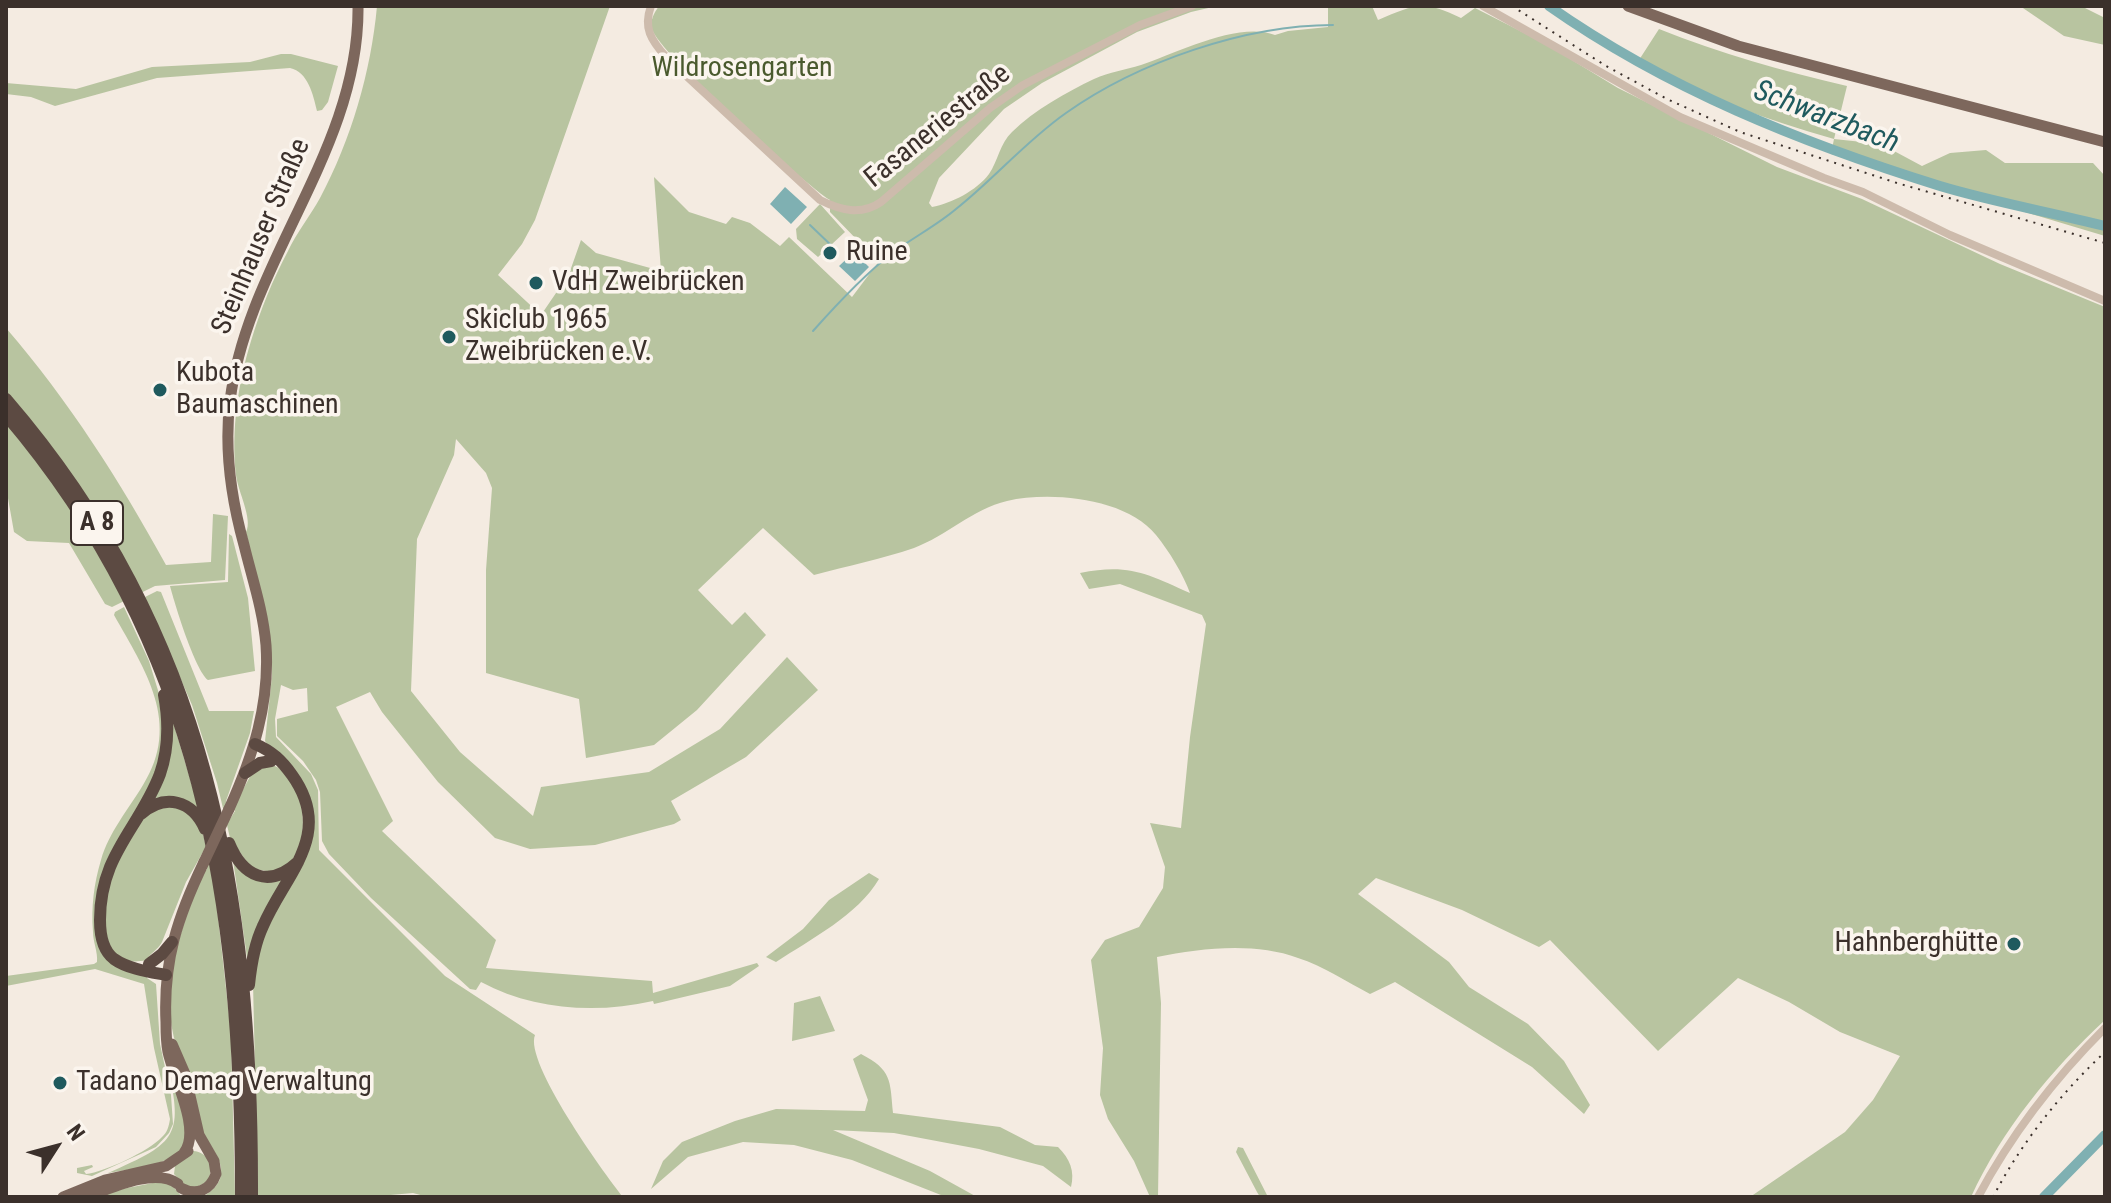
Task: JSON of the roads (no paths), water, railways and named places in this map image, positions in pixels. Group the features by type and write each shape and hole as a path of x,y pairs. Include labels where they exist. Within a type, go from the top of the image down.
{"highway":[{"name":"A 8","path":"6,399 45,446 89,509 143,604 190,717 231,879 245,1012 252,1197"},
{"name":"A 8","path":"6,415 36,451 80,515 119,582 160,669 197,776 235,1011 241,1197"},
{"path":"160,669 167,717 165,755 154,787 110,866 100,916 101,935 113,958 166,975"},
{"path":"255,744 260,756 291,773"},
{"path":"245,1012 251,966 259,936 307,840 307,809 301,789 275,755 255,744"},
{"path":"245,773 271,761"},
{"path":"136,819 161,802 185,804 200,819 211,863"},
{"path":"218,818 236,859 252,873 262,877 275,876 299,861"},
{"path":"149,964 172,942"},
{"path":"127,965 149,964 160,967 166,975"}],"main road":[{"name":"Steinhauser Straße","path":"166,1025 166,975 172,942 185,902 211,863 255,744 264,706 267,678 261,611 236,514 227,438 241,341 340,114 354,62 358,6"},
{"path":"1628,6 1738,46 2105,142"},
{"path":"87,1197 146,1179 168,1178 181,1190 198,1194 210,1185 216,1174 214,1161 199,1135 188,1084 166,1025"},
{"path":"166,1025 168,1054 188,1123 189,1143 184,1153"},
{"path":"63,1197 98,1182 162,1168 193,1148 208,1150"},
{"path":"171,1163 171,1174 181,1190"}],"street":[{"name":"Fasaneriestraße","path":"651,6 647,17 648,31 666,57 820,200 839,208 858,211 881,202 978,118 1023,85 1140,25 1192,6"},
{"path":"1484,7 1680,117 1863,192 1950,235 2105,301"},
{"path":"1978,1197 2006,1148 2036,1106 2066,1068 2105,1028"}],"water":[{"path":"785,187 807,207 791,224 770,204"},
{"path":"854,252 869,267 855,281 839,266"}],"waterway":[{"name":"Schwarzbach","path":"1549,6 1640,63 1787,132 1940,186 2105,226"},
{"path":"813,331 881,263 948,215 1051,124 1095,95 1159,63 1229,39 1299,27 1333,25"},
{"path":"810,225 835,249"},
{"name":"Schwarzbach","path":"2044,1197 2105,1135"}],"railway":[{"path":"1512,6 1606,66 1667,99 1740,132 1897,183 2105,243"},
{"path":"1993,1197 2016,1157 2043,1120 2105,1052"}],"place":[{"name":"Ruine","path":"830,253"},
{"name":"VdH Zweibrücken","path":"536,283"},
{"name":"Skiclub 1965 Zweibrücken e.V.","path":"449,337"},
{"name":"Kubota Baumaschinen","path":"160,390"},
{"name":"Hahnberghütte","path":"2014,944"},
{"name":"Tadano Demag Verwaltung","path":"60,1083"}],"park label":[{"name":"Wildrosengarten","path":"742,69"}]}
